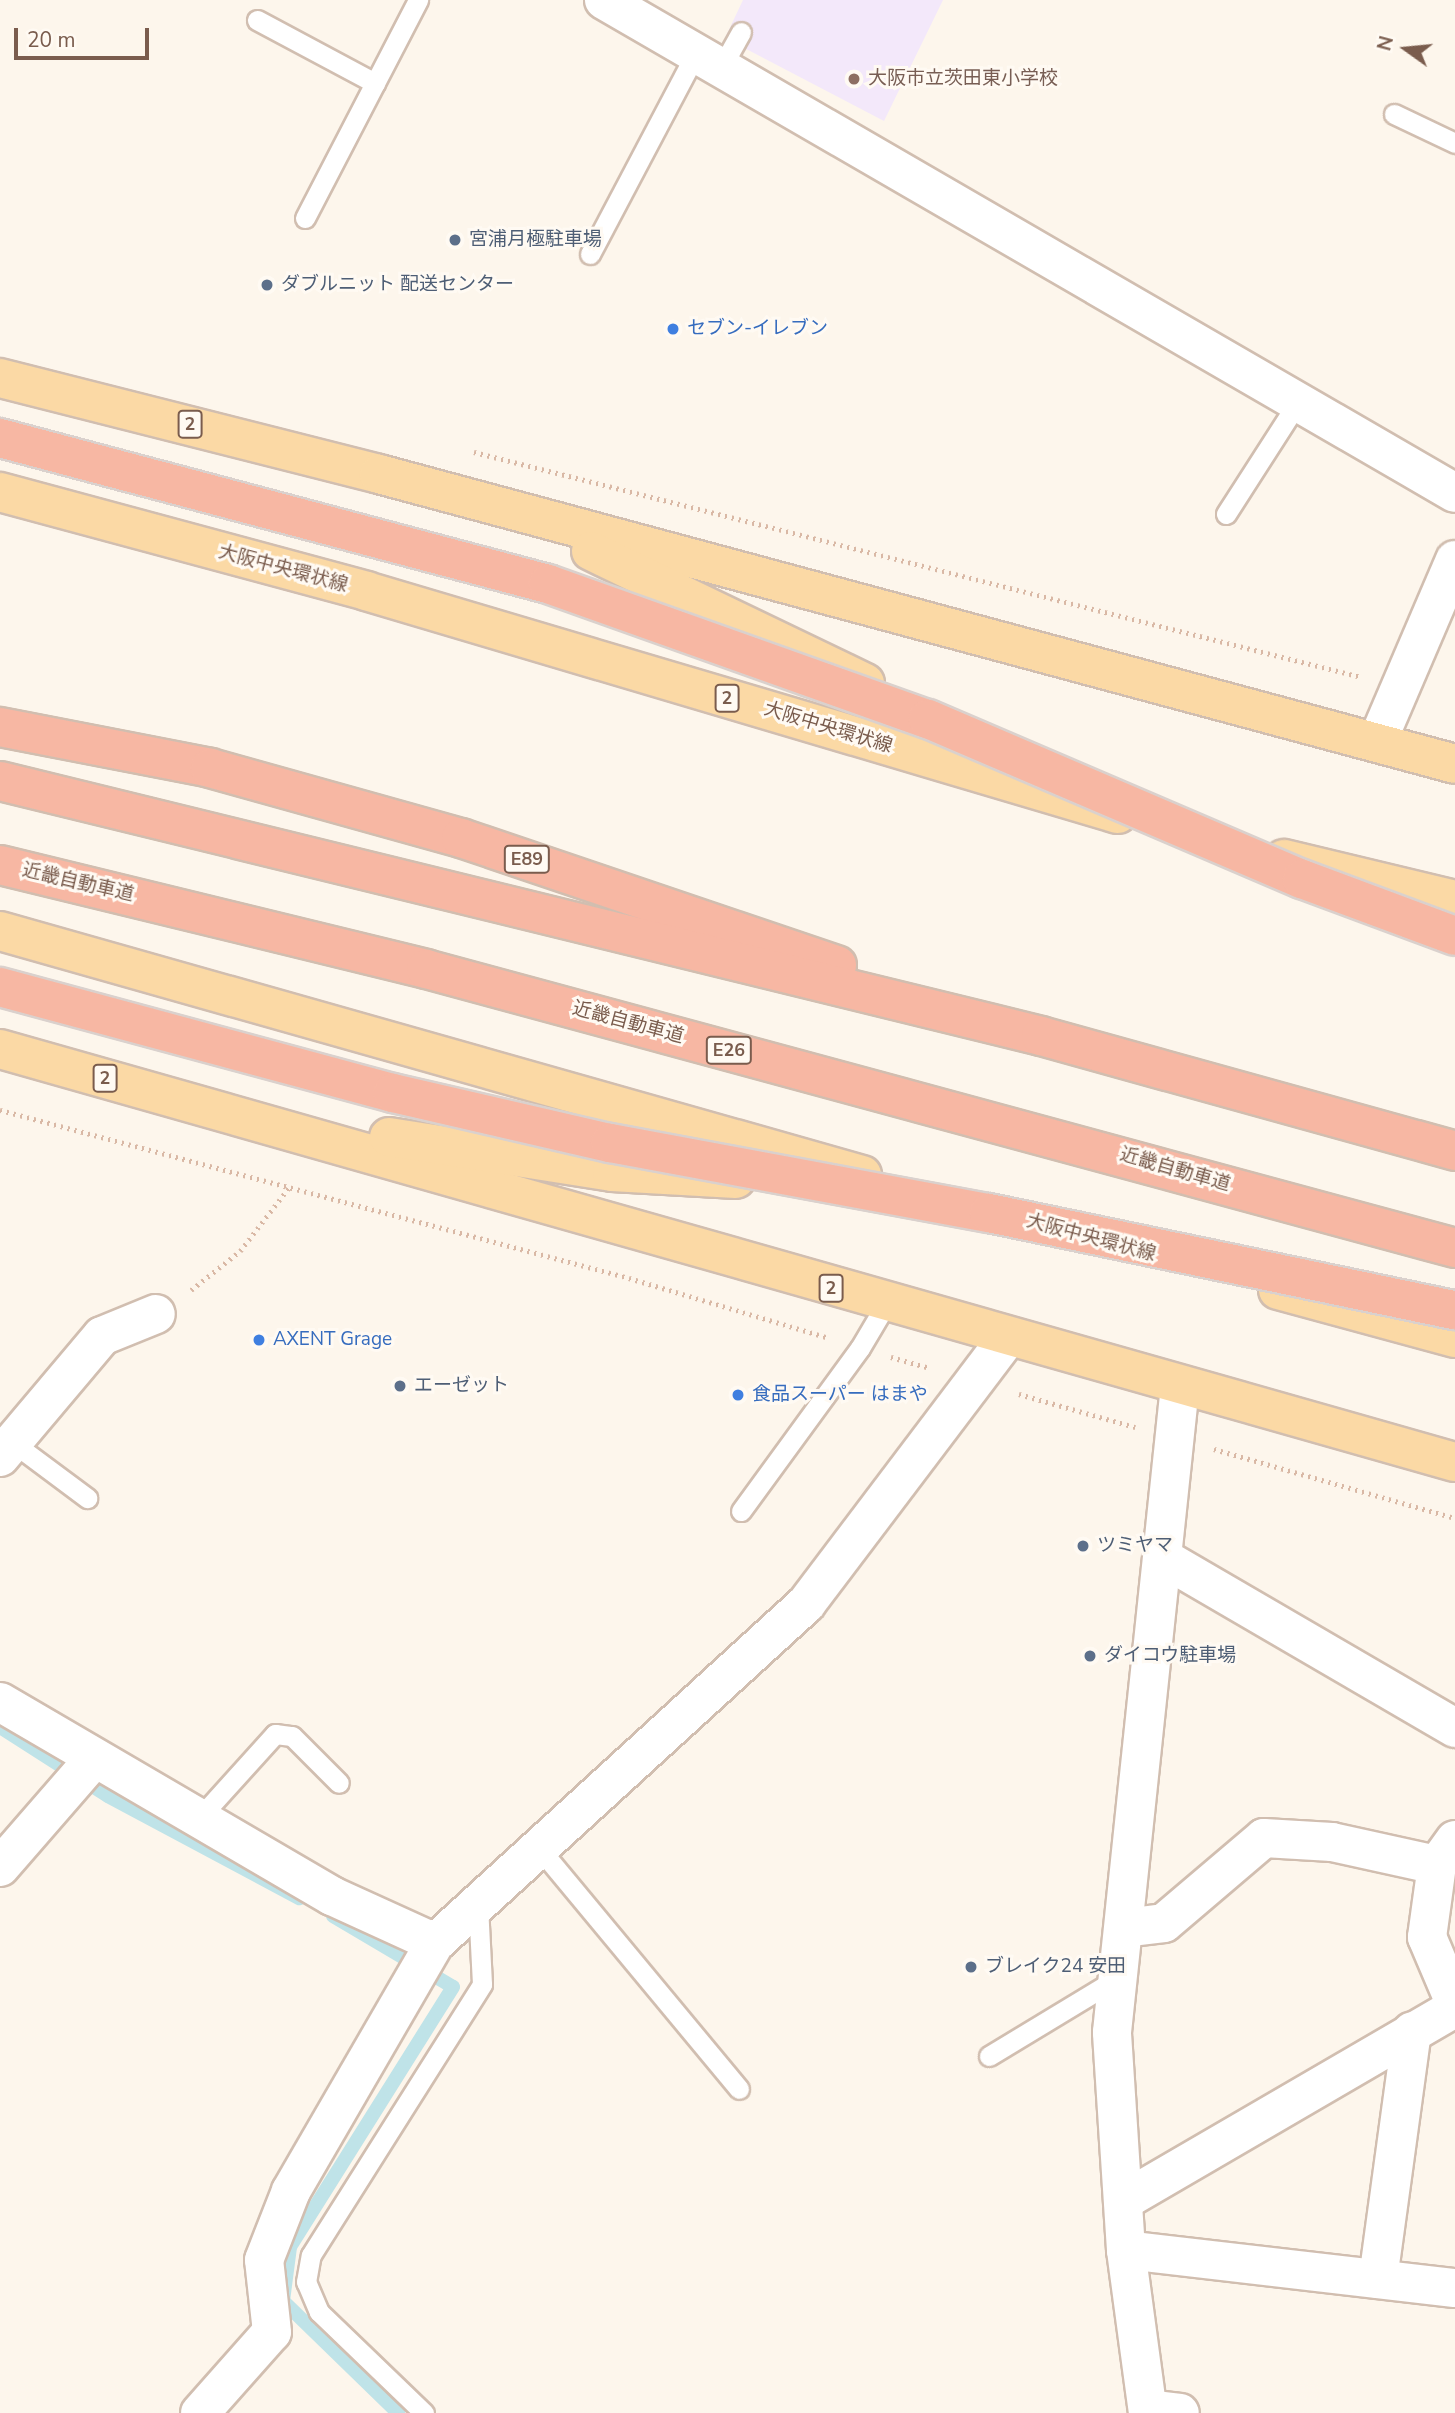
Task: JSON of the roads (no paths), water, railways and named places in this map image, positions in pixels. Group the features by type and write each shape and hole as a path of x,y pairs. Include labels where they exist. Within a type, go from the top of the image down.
{"highway":[{"path":"0,438 548,584 928,719 1302,879 1455,936"},
{"name":"E89","path":"0,727 210,768 461,838 1041,1036"},
{"path":"0,781 1041,1036 1455,1150"},
{"name":"近畿自動車道","path":"0,865 453,976 1455,1248"},
{"path":"0,987 393,1093 596,1140 989,1213 1455,1310"}],"main road":[{"name":"2","path":"0,378 379,474 1455,764"},
{"path":"379,474 616,559 1121,815"},
{"name":"大阪中央環状線","path":"0,492 366,591 1121,815 1455,900"},
{"name":"大阪中央環状線","path":"0,931 916,1190 1455,1338"},
{"name":"2","path":"0,1049 210,1107 886,1304 1455,1462"},
{"name":"2","path":"210,1107 612,1172 916,1190"}],"street":[{"path":"604,0 645,10 709,61 1455,493"},
{"path":"1377,742 1455,560"},
{"path":"6,1450 102,1336 156,1314"},
{"path":"200,2413 272,2332 264,2260 286,2203 434,1944 806,1604 977,1382 1007,1338"},
{"path":"1159,2412 1126,2250 1112,2032 1180,1386"},
{"path":"1163,1558 1455,1728"},
{"path":"0,1702 93,1760 200,1817 332,1896 434,1944"},
{"path":"0,1867 93,1760"},
{"path":"1123,2201 1455,2006 1427,1937 1446,1852 1264,1838 1164,1923 1124,1928"},
{"path":"1378,2279 1412,2031"},
{"path":"1126,2250 1455,2288"}],"lane":[{"path":"305,218 418,0"},
{"path":"257,20 375,83"},
{"path":"590,254 709,61 741,32"},
{"path":"1394,114 1455,143"},
{"path":"1226,514 1298,402"},
{"path":"741,1511 860,1348 886,1304"},
{"path":"6,1450 87,1498"},
{"path":"200,1817 275,1734 292,1736 339,1783"},
{"path":"539,1848 739,2089"},
{"path":"424,2413 319,2312 306,2283 311,2255 482,1984 478,1904"},
{"path":"989,2056 1118,1978"}],"waterway":[{"path":"0,1727 108,1796 299,1898"},
{"path":"333,1916 453,1987 290,2247 283,2301 398,2413"}],"place":[{"name":"大阪市立茨田東小学校","path":"854,79"},
{"name":"宮浦月極駐車場","path":"455,240"},
{"name":"ダブルニット 配送センター","path":"267,285"},
{"name":"セブン-イレブン","path":"673,329"},
{"name":"AXENT Grage","path":"259,1340"},
{"name":"エーゼット","path":"400,1386"},
{"name":"食品スーパー はまや","path":"738,1395"},
{"name":"ツミヤマ","path":"1083,1546"},
{"name":"ダイコウ駐車場","path":"1090,1656"},
{"name":"ブレイク24 安田","path":"971,1967"}]}
